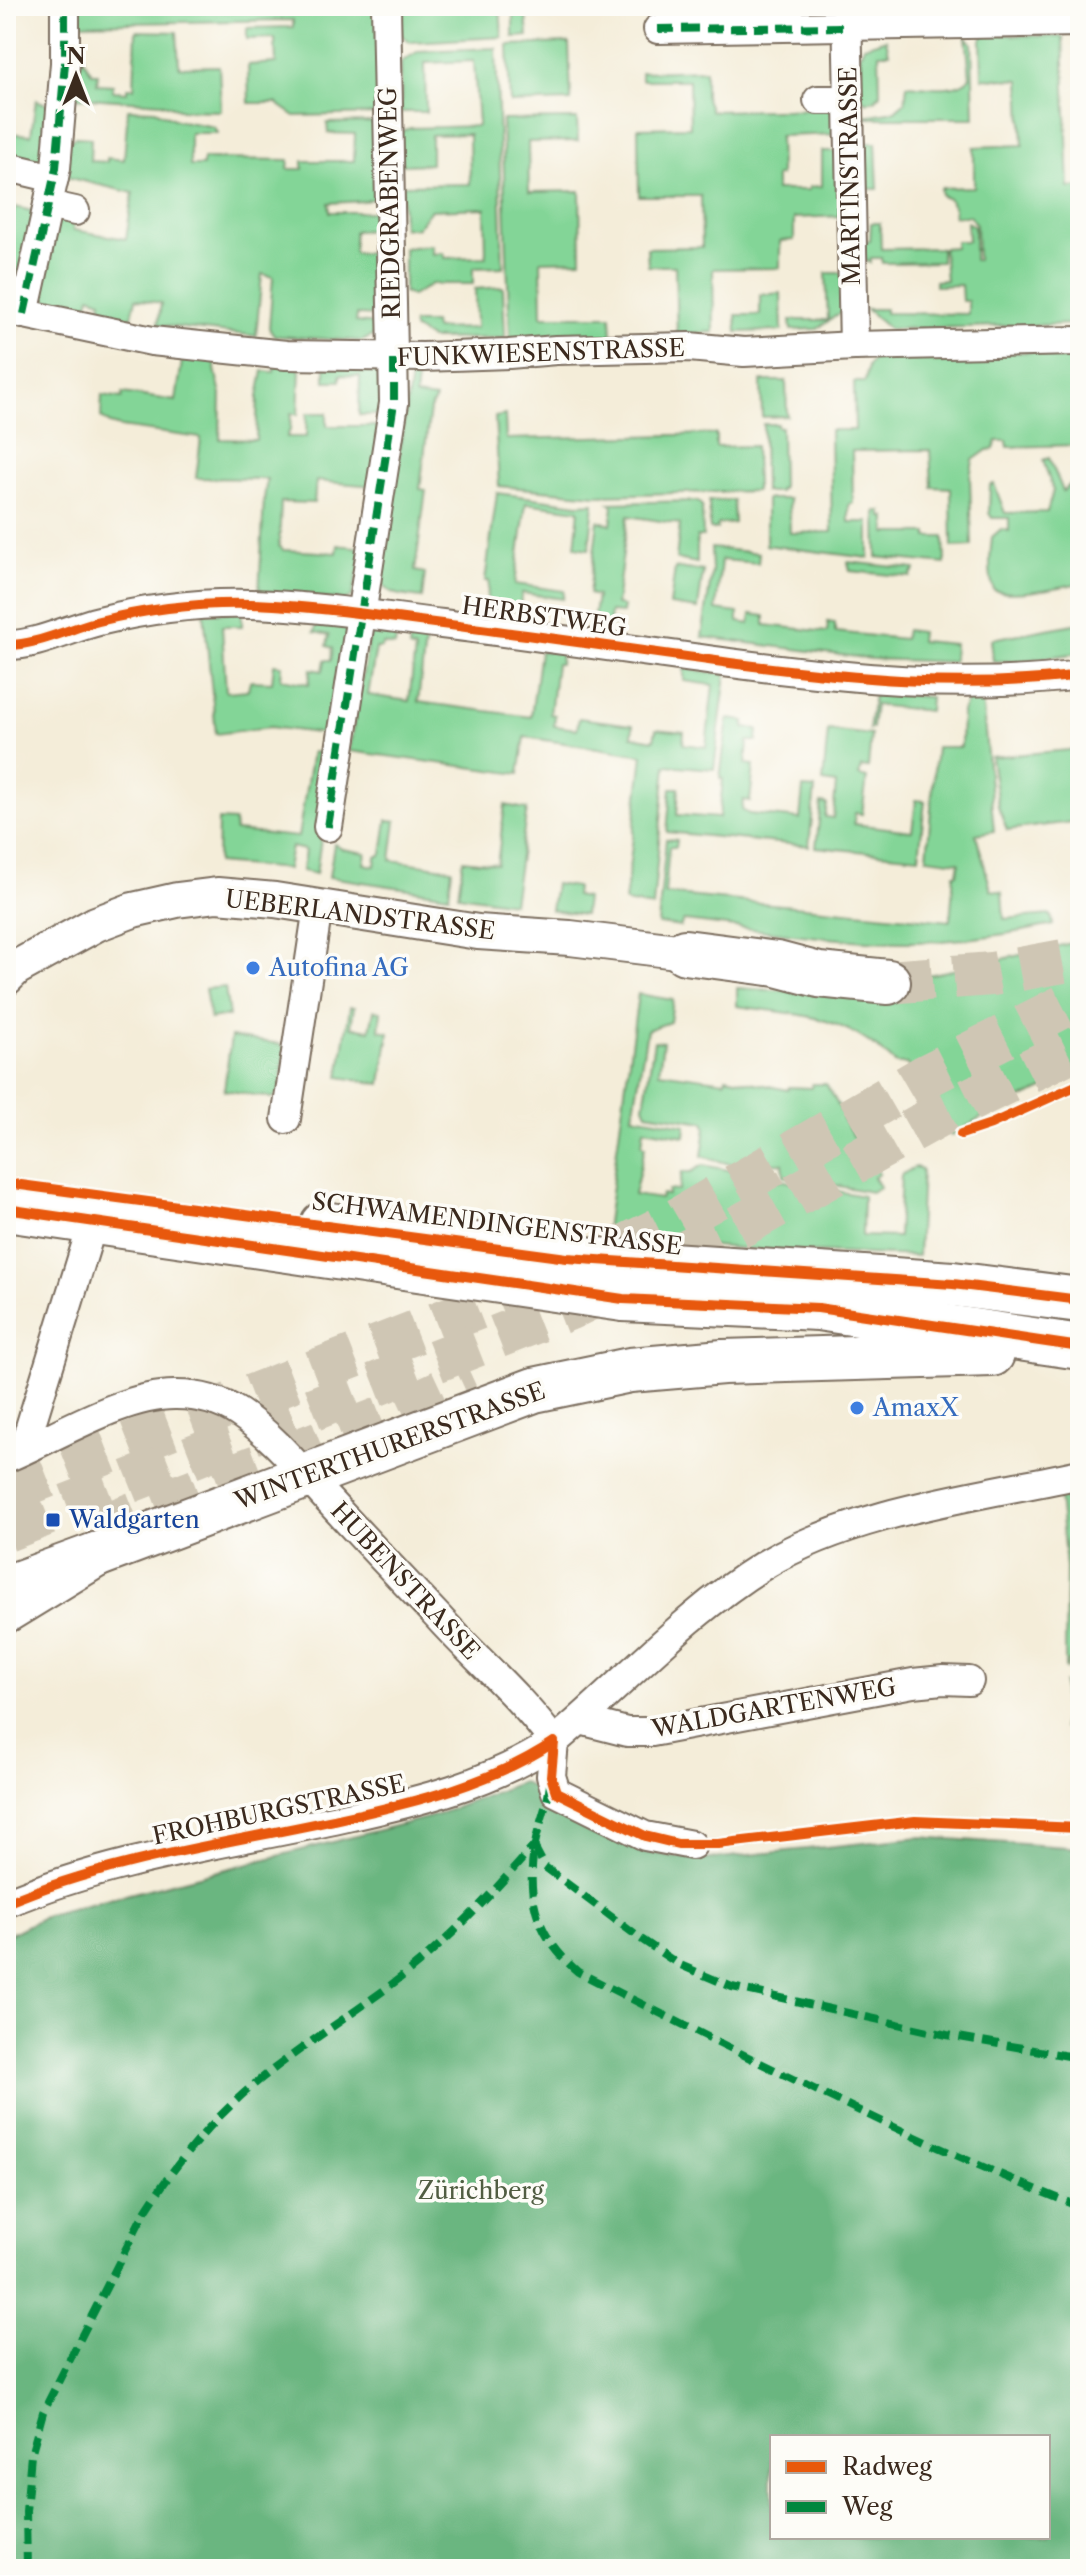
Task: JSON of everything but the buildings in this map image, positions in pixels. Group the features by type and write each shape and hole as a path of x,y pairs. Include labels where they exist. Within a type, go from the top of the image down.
{"main road":[{"path":"685,952 777,964 819,975 888,982"},
{"name":"SCHWAMENDINGENSTRASSE","path":"6,1183 567,1258 953,1284 1080,1300"},
{"path":"6,1209 623,1299 818,1308 1080,1347"},
{"path":"1025,1339 1030,1317 1027,1292"},
{"name":"WINTERTHURERSTRASSE","path":"6,1610 86,1545 308,1476 534,1390 630,1370 723,1362 989,1355 1009,1350 1025,1339"},
{"path":"6,1563 86,1545"},
{"path":"6,1588 86,1545"}],"street":[{"path":"15,312 62,193 65,6"},
{"name":"RIEDGRABENWEG","path":"328,827 394,403 386,6"},
{"path":"658,29 847,17 998,15 1080,22"},
{"name":"MARTINSTRASSE","path":"847,17 854,346"},
{"path":"818,100 849,100"},
{"path":"8,167 62,193"},
{"name":"FUNKWIESENSTRASSE","path":"15,312 108,334 214,349 394,358 571,349 689,347 744,352 1080,341"},
{"name":"HERBSTWEG","path":"6,645 102,620 187,607 274,605 360,613 789,670 929,683 995,682 1080,675"},
{"name":"UEBERLANDSTRASSE","path":"9,969 96,924 133,910 217,895 247,896 478,932 570,938 685,952"},
{"path":"286,1119 318,907"},
{"path":"15,1454 87,1242"},
{"name":"HUBENSTRASSE","path":"15,1454 106,1412 148,1398 174,1395 219,1402 237,1411 268,1436 308,1476 440,1620 536,1717 554,1742"},
{"name":"FROHBURGSTRASSE","path":"6,1903 133,1862 427,1799 475,1782 530,1758 554,1742 708,1603 765,1565 815,1539 918,1509 1080,1474"},
{"name":"WALDGARTENWEG","path":"580,1720 627,1732 652,1732 913,1683 969,1681"},
{"path":"554,1742 551,1776 556,1792 645,1836 692,1845"}],"green space":[{"path":"75,6 378,6 380,114 295,116 276,103 249,103 248,65 276,63 275,38 247,39 247,28 293,27 293,20 75,24"},
{"path":"399,6 500,6 502,37 411,42 401,35"},
{"path":"513,6 525,6 528,36 513,37"},
{"path":"710,6 827,6 813,15 739,17 715,13"},
{"path":"863,6 962,6 956,13 878,15"},
{"path":"136,31 177,32 179,67 219,66 221,111 181,110 162,103 72,97 75,56 84,56 92,73 98,73 97,84 113,85 113,91 127,92 127,88 134,88"},
{"path":"984,34 1063,37 1069,188 1080,187 1080,324 889,329 866,309 885,309 885,313 968,314 968,301 962,301 961,285 935,286 935,281 946,280 943,248 955,247 955,241 968,241 967,222 974,226 974,260 977,260 976,225 970,216 954,216 954,208 949,199 941,196 940,188 974,187 974,147 1023,145 1020,80 982,78 981,40"},
{"path":"966,36 972,43 974,118 864,118 895,111 905,102 907,85 950,87 965,82 970,77"},
{"path":"886,39 889,53 879,53 880,94 875,100 867,102 860,97 859,55 864,46"},
{"path":"569,43 571,101 510,103 508,45"},
{"path":"496,48 503,267 473,268 473,284 432,284 412,296 404,293 404,248 432,245 432,254 444,253 445,258 486,257 485,208 431,210 417,228 403,228 402,185 470,184 469,134 431,135 431,164 401,165 400,132 410,128 478,126 474,61 425,63 426,112 401,112 401,62 419,51"},
{"path":"705,70 705,96 711,111 841,109 841,134 779,136 780,176 776,176 776,190 809,190 809,187 822,186 822,151 842,151 843,216 794,218 794,240 780,241 780,268 713,269 714,332 677,334 675,266 648,266 647,248 702,247 701,196 639,196 638,128 690,127 689,80 641,80 641,72"},
{"path":"36,100 54,107 45,163 6,172 6,133 31,135"},
{"path":"128,109 155,110 176,120 214,127 217,133 190,133 190,166 203,166 203,159 289,160 288,169 303,169 303,161 354,161 355,134 328,133 327,123 375,122 377,197 365,201 329,203 330,212 375,212 375,230 354,231 354,253 375,253 377,316 357,315 356,322 377,324 373,336 362,341 275,336 269,328 273,277 262,274 256,336 158,325 161,303 136,299 131,320 99,315 102,300 90,296 86,312 49,304 39,286 55,216 74,220 73,230 126,239 133,193 62,176 68,142 75,137 91,138 90,161 107,162 107,158 124,160"},
{"path":"577,119 578,141 528,142 529,192 580,191 581,260 541,261 542,316 611,316 612,336 510,338 502,120"},
{"path":"861,143 876,143 878,189 862,189"},
{"path":"40,197 20,282 6,290 6,237 15,207 32,211"},
{"path":"871,223 880,223 881,249 941,248 941,262 882,263 881,258 871,258 870,263 864,260 862,242 870,241"},
{"path":"826,273 844,273 843,311 817,329 791,330 790,320 828,320"},
{"path":"503,287 505,338 431,339 413,328 413,323 434,323 435,329 476,328 475,289"},
{"path":"781,293 782,331 737,332 736,315 760,315 760,295"},
{"path":"1080,351 1080,437 1077,445 1008,447 1007,441 997,441 994,449 973,460 970,477 972,546 952,547 951,488 932,487 930,450 852,451 853,503 849,504 849,522 869,522 869,558 766,545 766,499 789,499 790,533 832,532 830,430 855,430 854,382 865,382 868,366 876,355"},
{"path":"187,358 216,359 221,395 220,439 256,440 263,371 274,372 275,363 297,366 300,371 298,415 291,413 287,437 306,437 307,413 327,413 327,426 379,426 374,486 316,481 314,503 281,502 279,546 283,550 337,553 338,545 364,548 352,597 345,600 259,594 267,479 196,478 201,438 120,427 101,417 102,395 122,398 123,393 176,401 182,361"},
{"path":"325,366 372,368 382,384 380,415 359,415 360,376 340,375 340,381 325,381"},
{"path":"414,373 417,378 415,396 436,399 430,409 420,489 426,490 415,571 425,573 422,598 392,592 380,579"},
{"path":"761,381 786,381 787,416 762,417"},
{"path":"505,415 506,439 716,434 716,447 755,446 756,491 596,495 499,486 495,417"},
{"path":"763,424 781,427 782,489 779,492 764,492"},
{"path":"1049,458 1063,491 1076,479 1080,491 1071,496 1076,510 1080,510 1080,583 1024,592 994,590 990,571 992,537 1001,529 1009,531 1009,518 992,518 989,513 990,485 994,484 1005,513 1047,512 1053,491 1043,460"},
{"path":"497,493 578,504 594,503 589,549 575,547 579,510 526,503 515,584 564,591 563,599 522,593 519,611 486,607 489,581 485,581"},
{"path":"733,500 734,523 718,524 717,529 710,529 709,501"},
{"path":"698,501 702,506 703,537 697,537 697,563 676,559 680,524 628,516 616,605 623,606 622,613 610,612 609,620 616,622 616,625 593,621 597,596 589,594 598,521 611,524 613,506 609,503"},
{"path":"876,511 882,511 882,517 886,517 886,533 928,533 928,537 944,537 945,564 877,557"},
{"path":"711,548 759,553 758,563 721,560 716,610 738,613 738,622 750,624 751,614 765,616 765,625 827,632 828,622 835,623 835,632 904,639 906,630 921,632 920,641 954,644 953,662 872,659 702,637 712,571"},
{"path":"848,562 915,569 911,577 850,571"},
{"path":"675,568 703,571 698,609 670,605"},
{"path":"242,612 242,626 222,626 226,692 248,690 250,681 272,682 274,664 282,665 281,679 309,684 311,669 323,671 325,660 331,660 333,648 327,646 329,635 314,632 318,622 344,625 350,631 332,735 270,727 216,734 204,613"},
{"path":"1080,623 1080,653 993,661 991,639"},
{"path":"376,630 397,631 395,646 383,644 381,648 376,648 368,695 409,701 415,650 409,648 411,632 426,634 418,702 531,717 540,651 561,653 560,664 556,664 550,714 555,715 554,726 577,729 579,718 633,725 632,736 654,740 656,729 684,732 683,744 706,747 713,685 684,681 684,669 726,674 714,769 666,765 653,907 625,902 643,755 525,737 519,774 349,751 370,634"},
{"path":"874,693 930,697 929,711 875,705 872,728 869,729"},
{"path":"969,698 982,698 994,831 976,834 991,890 1002,892 1004,919 1051,915 1053,925 984,937 885,942 683,921 680,927 658,924 666,839 677,840 676,847 669,847 665,894 950,921 954,874 957,874 959,862 927,858 936,747 961,747 962,711"},
{"path":"728,719 745,721 744,728 758,729 757,741 748,741 746,764 754,765 750,801 743,800 742,810 749,814 800,819 803,788 815,789 809,846 667,832 671,788 679,788 677,815 719,818 723,779 720,778"},
{"path":"828,730 871,735 868,768 861,767 859,776 867,778 862,814 855,813 854,824 912,831 916,800 925,801 919,857 816,847 821,803 827,804 825,817 833,818 836,784 823,782"},
{"path":"1080,749 1080,821 1007,830 998,806 991,757"},
{"path":"312,752 333,755 316,874 302,871 305,850 291,847 287,869 217,863 218,820 234,821 235,831 298,837"},
{"path":"505,805 527,809 513,903 458,895 463,860 497,864"},
{"path":"387,820 396,821 391,860 452,869 449,895 329,877 334,844 342,849 366,853 364,864 375,866 376,857 382,854"},
{"path":"555,884 576,887 575,896 586,898 584,915 551,910"},
{"path":"1080,941 1080,1072 986,1115 951,1136 907,1064 896,1064 858,1035 840,1026 784,1012 737,1006 737,988 781,990 867,985 953,970"},
{"path":"225,987 229,1016 210,1019 205,989"},
{"path":"638,994 673,1000 670,1022 647,1030 633,1116 686,1125 685,1136 644,1129 642,1145 645,1147 634,1195 660,1199 662,1194 668,1195 668,1190 679,1191 682,1172 691,1172 703,1165 863,1196 862,1236 898,1237 901,1175 915,1167 922,1169 918,1256 761,1250 605,1237"},
{"path":"350,1007 354,1007 351,1027 370,1030 374,1010 381,1011 379,1030 389,1032 381,1084 339,1077"},
{"path":"231,1037 280,1044 285,1049 280,1092 272,1098 224,1090"},
{"path":"654,1041 663,1042 659,1072 725,1081 726,1077 788,1090 789,1087 811,1088 812,1084 826,1084 845,1117 843,1119 879,1174 874,1177 880,1187 871,1192 784,1176 783,1163 759,1164 758,1167 733,1165 702,1156 704,1122 647,1113 644,1106"},
{"path":"1064,1496 1068,1513 1080,1523 1080,1661 1068,1661 1067,1669 1066,1567 1059,1497"},
{"path":"1064,1683 1080,1684 1080,1729 1063,1728"},
{"name":"Zürichberg","path":"522,1782 643,1852 701,1860 920,1837 1080,1848 1080,2569 6,2569 6,1936 47,1915 434,1816"}],"tunnel":[{"path":"888,982 992,974 1080,958"},
{"path":"6,1492 585,1266 670,1224 924,1077 1080,998"},
{"path":"6,1530 570,1308 742,1225 943,1113 1080,1046"},
{"path":"94,1529 388,1416 472,1377"}],"marked path":[{"path":"24,314 56,168 65,63 65,6"},
{"path":"658,29 847,27"},
{"path":"328,827 394,403 394,358"},
{"path":"550,1784 532,1863 533,1899 537,1915 553,1945 578,1972 889,2125 1080,2207"},
{"path":"534,1846 545,1867 641,1939 678,1964 732,1987 947,2035 1080,2058"},
{"path":"27,2569 26,2511 31,2455 43,2412 155,2196 193,2146 251,2087 422,1960 472,1914 534,1846"}],"cycle path":[{"path":"6,645 29,643 99,621 142,612 186,606 252,604 358,613 730,663 861,677 992,682 1080,675"},
{"path":"961,1134 991,1124 1080,1084"},
{"path":"6,1183 567,1258 953,1284 1080,1300"},
{"path":"6,1209 623,1299 818,1308 1080,1347"},
{"path":"554,1742 551,1776 556,1792 645,1836 678,1844 718,1844 915,1821 1080,1828"},
{"path":"6,1903 46,1887 130,1863 425,1798 505,1769 554,1742"}],"place":[{"name":"Autofina AG","path":"253,968"},
{"name":"AmaxX","path":"857,1408"},
{"name":"Waldgarten","path":"53,1520"}]}
